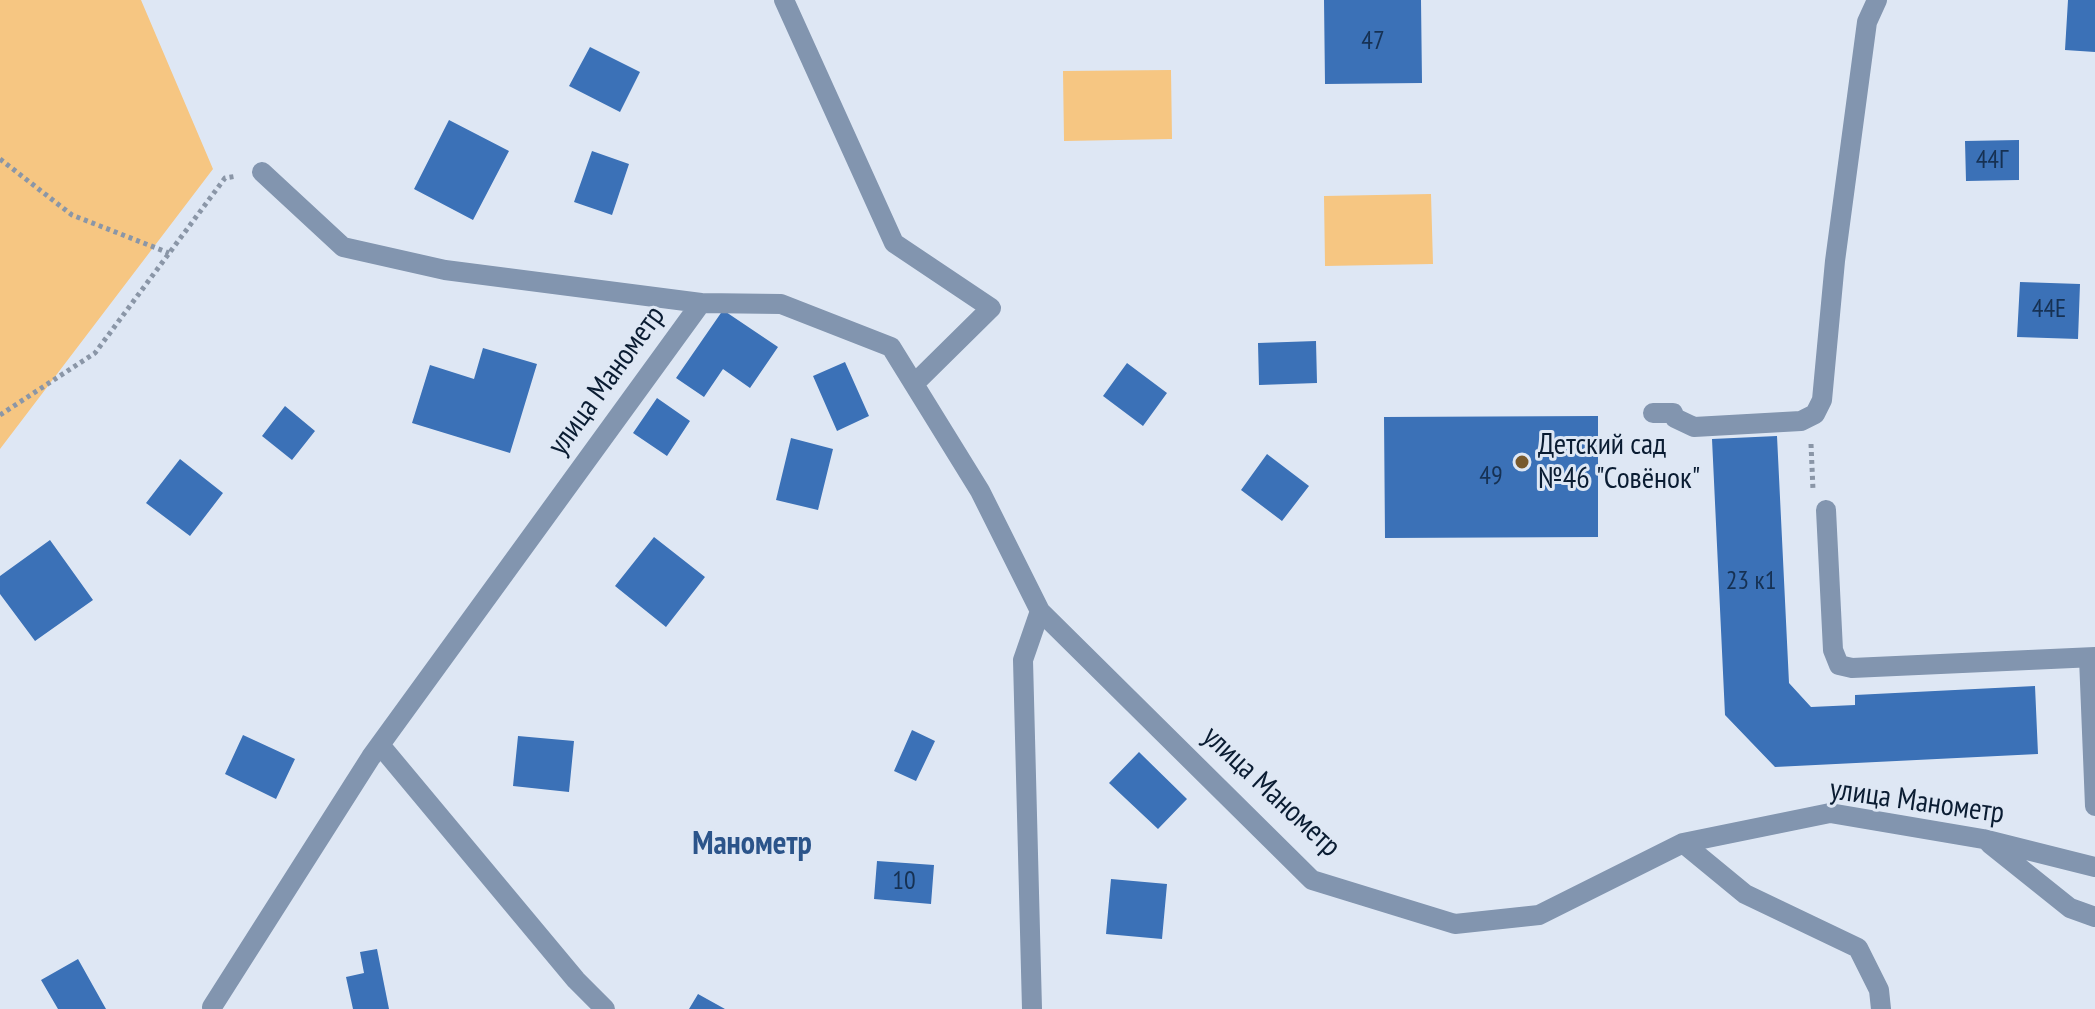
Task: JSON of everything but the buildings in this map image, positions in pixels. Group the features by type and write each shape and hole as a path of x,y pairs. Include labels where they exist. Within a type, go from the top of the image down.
{"street":[{"path":"784,0 894,243 991,308 914,384"},
{"path":"1653,413 1673,413 1675,418 1694,427 1801,421 1815,414 1822,400 1835,261 1867,22 1877,0"},
{"path":"262,172 343,247 445,270 701,303"},
{"name":"улица Манометр","path":"212,1007 380,745 701,303 781,304 891,347 980,491 1040,611 1312,880 1455,924 1539,915 1683,843 1830,813 1983,839 2095,867"},
{"path":"1826,510 1833,650 1839,665 1852,668 2092,657 2095,806"},
{"path":"1032,1009 1023,660 1040,611"},
{"path":"380,745 576,980 605,1009"},
{"path":"1983,839 2070,908 2095,917"},
{"path":"1683,843 1745,894 1858,948 1879,990 1881,1009"}],"path":[{"path":"0,159 72,215 169,253"},
{"path":"0,415 95,353 225,178 262,172"},
{"path":"1801,421 1811,439 1813,510 1826,510"}],"shaded area":[{"path":"0,0 141,0 213,169 0,449"},
{"path":"1171,70 1172,139 1064,141 1063,71"},
{"path":"1431,194 1433,264 1325,266 1324,196"}],"place":[{"name":"Детский сад №46 \"Совёнок\"","path":"1522,462"}],"district":[{"name":"Манометр","path":"752,845"}]}
